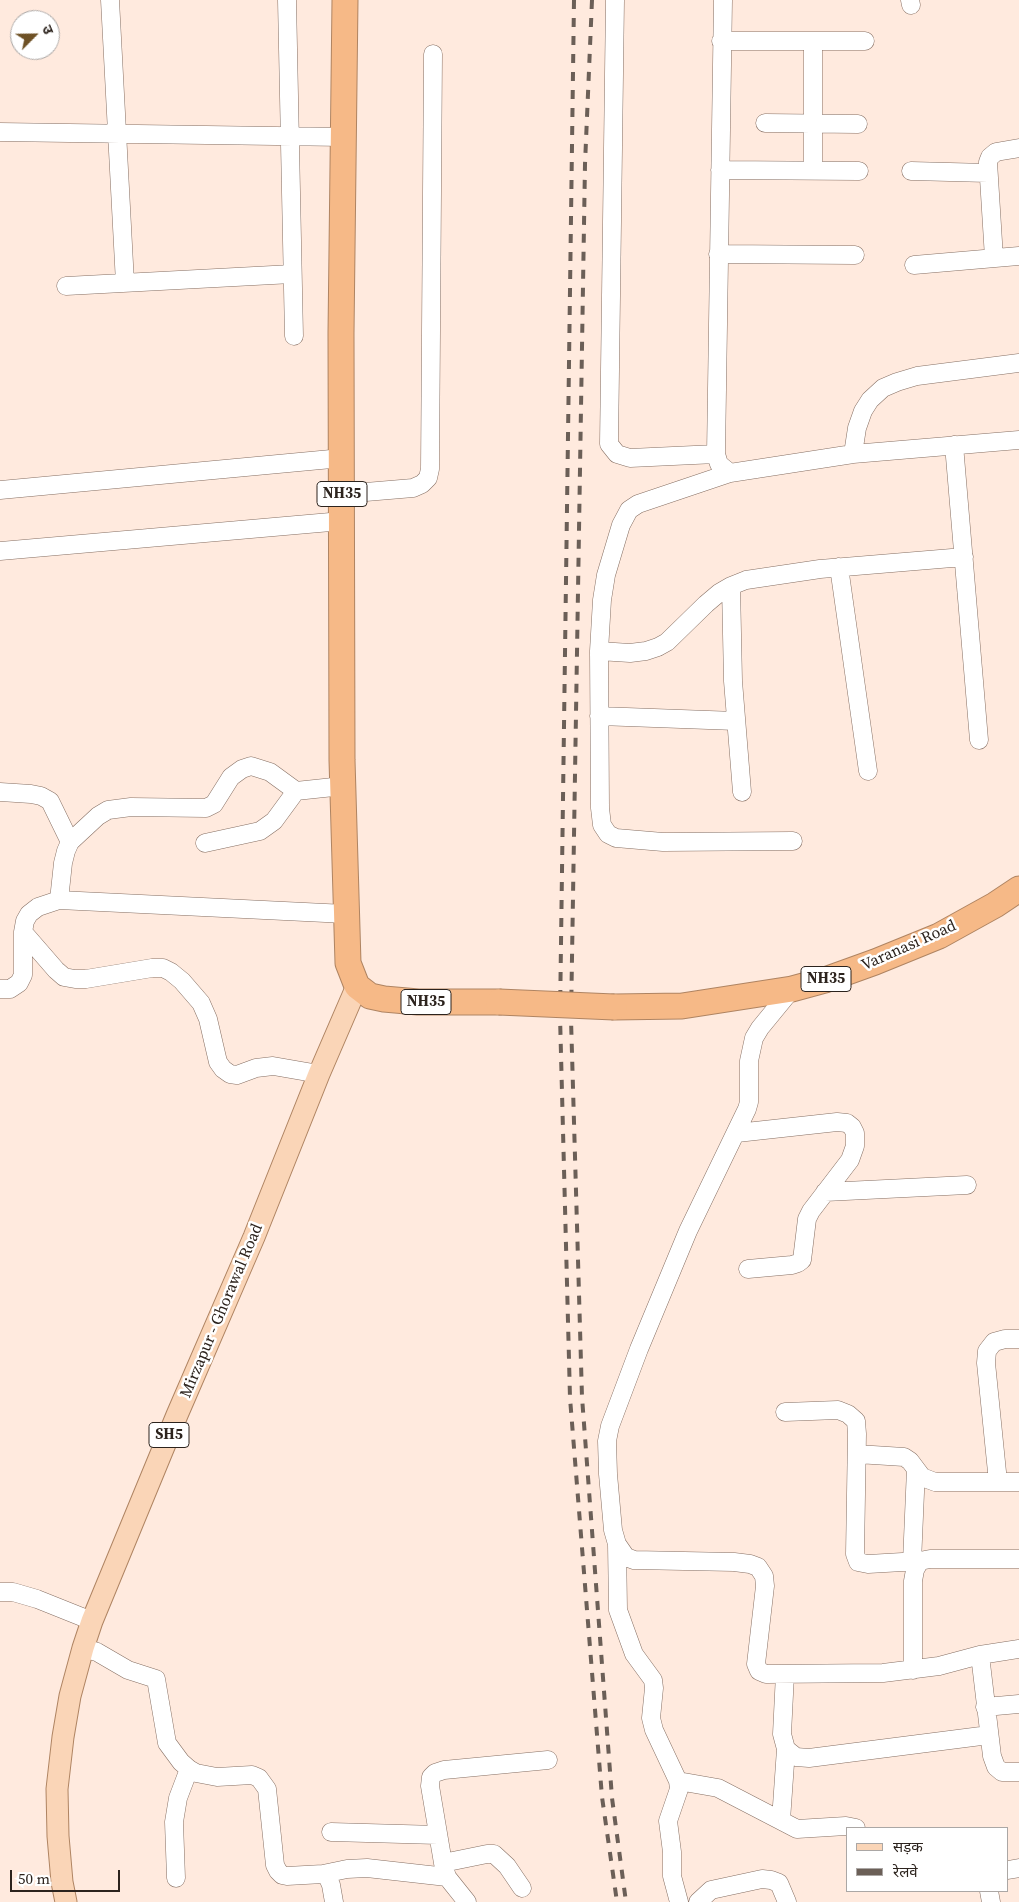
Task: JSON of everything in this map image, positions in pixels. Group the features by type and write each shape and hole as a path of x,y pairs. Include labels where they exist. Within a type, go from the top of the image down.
{"highway":[{"name":"NH35","path":"345,0 342,458 343,786 348,963 357,986"},
{"name":"Varanasi Road","path":"357,986 370,996 418,1002 498,1002 614,1007 682,1006 792,989 876,962 939,936 995,905 1019,889"}],"main road":[{"name":"Mirzapur - Ghorawal Road","path":"66,1902 62,1882 59,1845 57,1789 62,1737 70,1696 92,1621 177,1415 254,1238 319,1074 357,986"}],"street":[{"path":"110,0 125,283"},
{"path":"287,0 294,336"},
{"path":"615,0 609,444 617,454 630,458 716,454"},
{"path":"723,0 716,454 719,464 730,473"},
{"path":"721,41 865,42"},
{"path":"813,41 813,170"},
{"path":"342,494 413,488 422,484 428,478 430,469 433,54"},
{"path":"764,123 858,124"},
{"path":"0,132 344,137"},
{"path":"994,258 988,162 990,157 996,152 1019,148"},
{"path":"720,170 859,171"},
{"path":"912,171 988,173"},
{"path":"718,254 855,255"},
{"path":"914,265 1019,256"},
{"path":"66,286 292,274"},
{"path":"853,454 857,428 863,411 870,400 883,388 917,376 1019,363"},
{"path":"793,841 663,842 616,838 608,834 602,825 600,808 599,651 602,600 606,575 624,515 638,504 730,473 853,454 1019,440"},
{"path":"954,445 979,740"},
{"path":"0,490 342,458"},
{"path":"0,550 342,521"},
{"path":"599,651 630,653 658,647 676,633 706,604 730,586 761,576 840,567 964,557"},
{"path":"840,567 868,771"},
{"path":"730,586 736,721 742,792"},
{"path":"599,716 736,721"},
{"path":"59,900 63,864 70,842 98,816 117,808 206,808 214,804 231,776 251,766 270,772 296,791 343,786"},
{"path":"204,843 248,835 266,828 274,821 296,791"},
{"path":"0,792 31,794 42,796 50,801 70,842"},
{"path":"0,990 10,989 19,983 23,975 23,932 29,914 38,907 59,900 346,914"},
{"path":"23,932 56,970 64,976 75,979 152,968 163,968 170,972 182,981 201,1003 208,1019 218,1062 223,1070 230,1074 238,1075 256,1068 273,1066 319,1074"},
{"path":"679,1902 672,1876 672,1852 668,1821 679,1789 678,1781 658,1741 652,1724 653,1680 634,1654 618,1610 617,1544 613,1530 607,1441 610,1426 639,1349 688,1231 737,1133 749,1102 748,1061 754,1038 792,989"},
{"path":"737,1133 837,1122 847,1123 855,1133 854,1153 807,1219 802,1260 798,1264 748,1269"},
{"path":"825,1192 967,1185"},
{"path":"998,1482 986,1363 987,1352 994,1342 1005,1339 1019,1339"},
{"path":"785,1412 838,1410 848,1414 856,1421 855,1554 858,1562 868,1564 916,1562 930,1559 1019,1558"},
{"path":"857,1454 904,1457 922,1477 935,1482 1019,1482"},
{"path":"913,1670 916,1469"},
{"path":"617,1544 626,1557 634,1560 734,1562 758,1567 764,1576 765,1586 756,1664 766,1674 883,1673 939,1666 980,1655 1019,1649"},
{"path":"0,1592 13,1592 37,1599 92,1621"},
{"path":"84,1648 96,1652 128,1670 156,1679 168,1743 181,1762 189,1769 196,1773 217,1777 252,1776 259,1778 267,1789 275,1865 282,1874 287,1876 323,1874 346,1869 367,1868 445,1870 487,1854 494,1854 507,1866 522,1888"},
{"path":"980,1655 992,1756 996,1767 1002,1772 1019,1772"},
{"path":"781,1820 786,1749 782,1734 784,1674"},
{"path":"985,1707 1019,1704"},
{"path":"786,1749 796,1757 809,1758 989,1735"},
{"path":"467,1902 445,1870 430,1786 431,1777 435,1773 548,1760"},
{"path":"176,1878 174,1822 178,1798 189,1769"},
{"path":"678,1781 718,1788 797,1829 851,1827"},
{"path":"331,1832 438,1835"},
{"path":"323,1874 328,1878 331,1885 334,1902"},
{"path":"698,1902 711,1890 762,1879 779,1883 787,1902"}],"railway":[{"path":"574,0 560,1016 570,1398 602,1797 617,1902"},
{"path":"592,0 585,164 571,1019 582,1397 612,1798 626,1902"}]}
